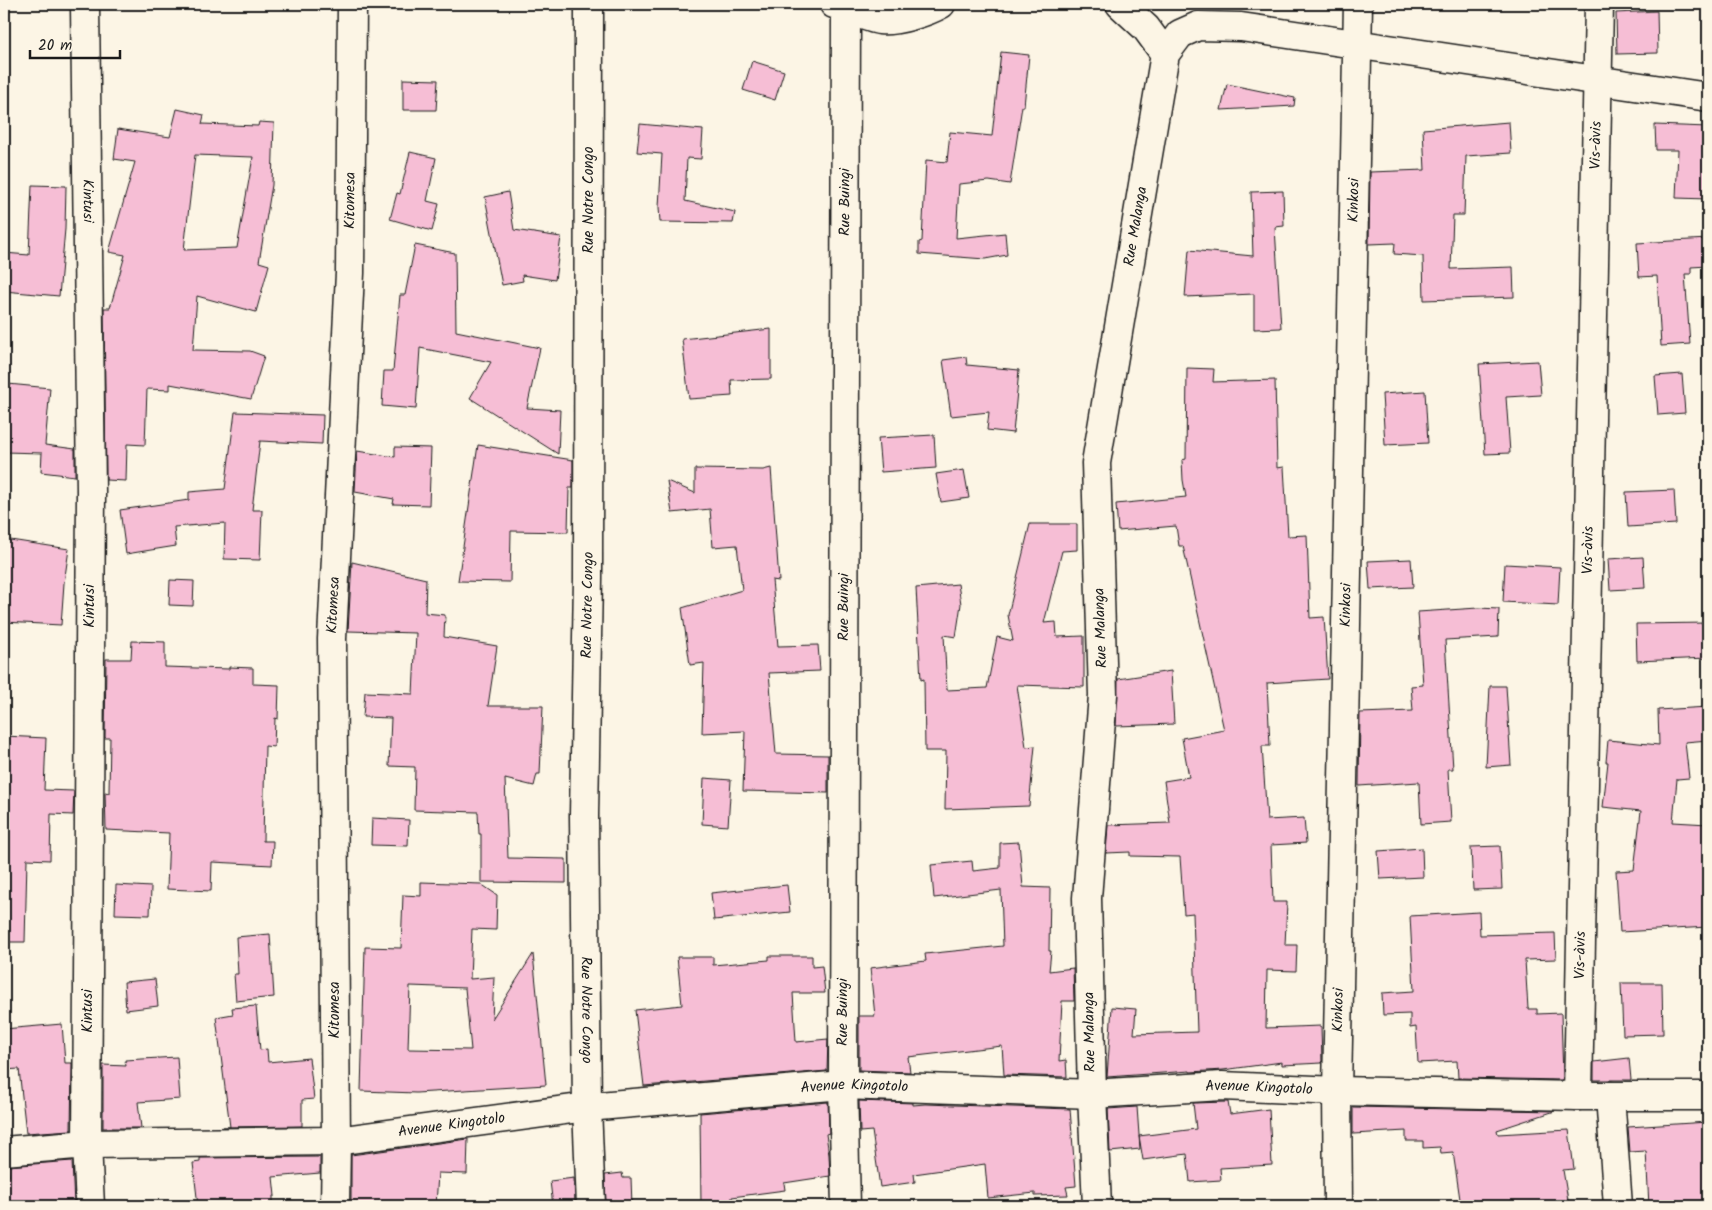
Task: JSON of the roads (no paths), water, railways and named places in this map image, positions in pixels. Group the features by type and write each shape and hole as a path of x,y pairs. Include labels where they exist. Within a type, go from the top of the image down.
{"street":[{"name":"Kitomesa","path":"335,1206 332,639 350,273 352,4"},
{"name":"Rue Notre Congo","path":"589,4 588,578 584,816 587,1107 591,1206"},
{"path":"840,6 880,20 909,10 929,11 941,4"},
{"path":"1120,4 1146,28 1165,54 1180,34 1198,26 1241,27 1708,97"},
{"name":"Kinkosi","path":"1338,1206 1336,1091 1358,4"},
{"name":"Vis-àvis","path":"1578,1096 1599,4"},
{"name":"Kintusi","path":"85,6 91,492 87,1144 90,1206"},
{"name":"Rue Buingi","path":"840,6 846,1206"},
{"name":"Rue Malanga","path":"1097,1206 1087,898 1103,694 1096,463 1165,54"},
{"name":"Avenue Kingotolo","path":"4,1151 87,1144 336,1141 587,1107 844,1085 1092,1094 1222,1086 1336,1091 1578,1096 1708,1096"},
{"path":"1610,1096 1618,1206"}]}
